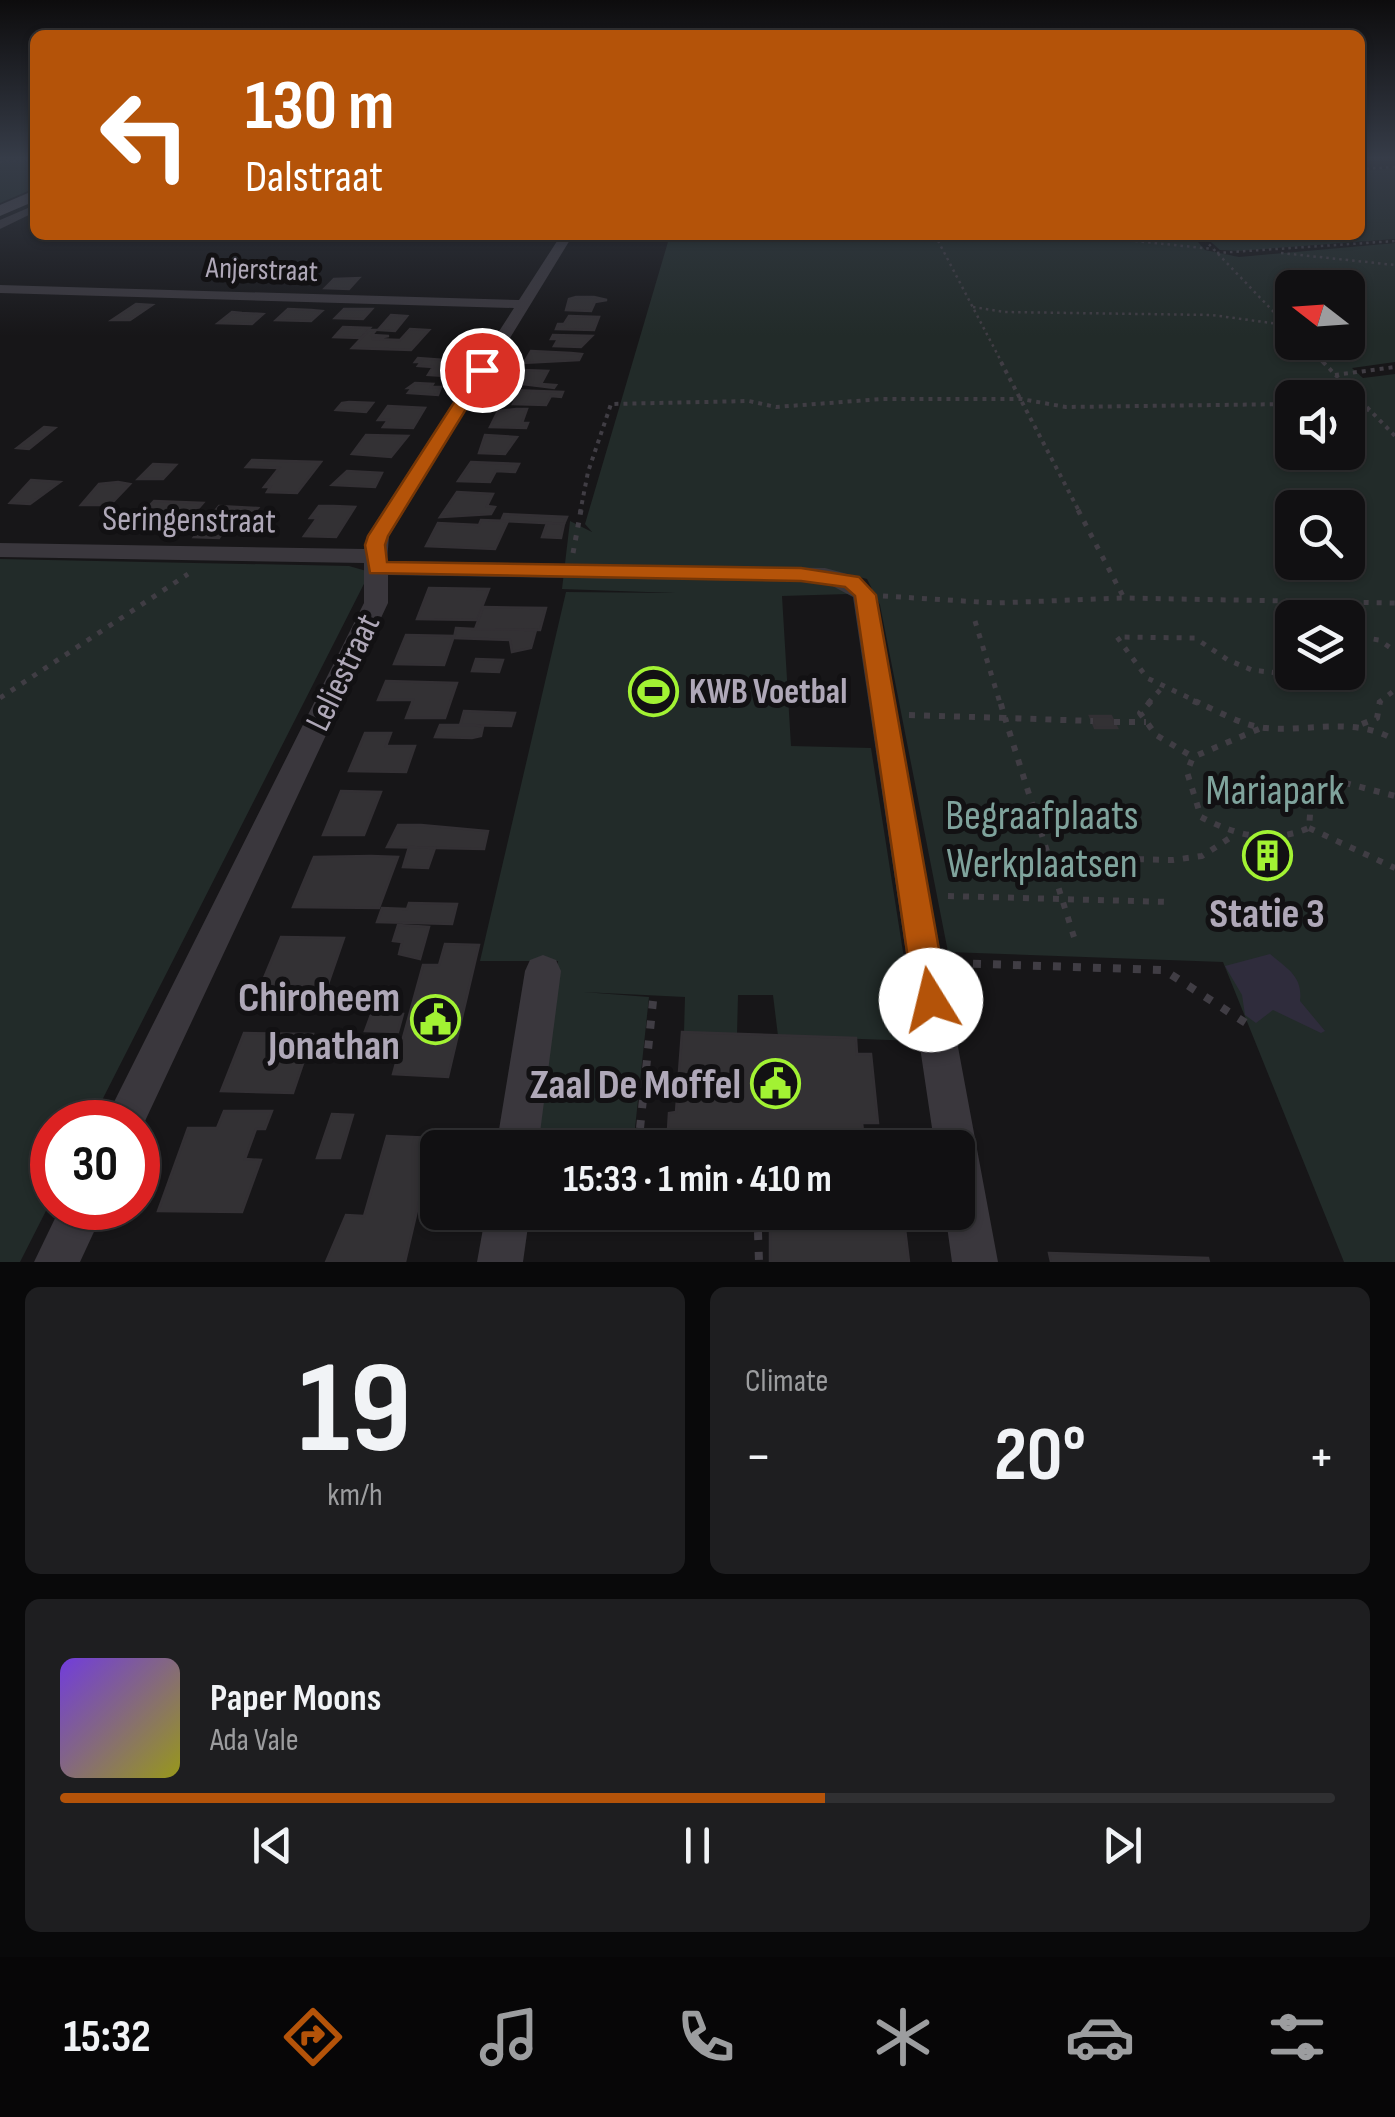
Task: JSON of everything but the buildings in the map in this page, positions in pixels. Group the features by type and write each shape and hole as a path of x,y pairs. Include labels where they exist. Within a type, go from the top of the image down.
{"street":[{"name":"Leliestraat","path":"135,1100 376,602 380,583 378,536 563,240"},
{"name":"Anjerstraat","path":"0,289 523,304"},
{"name":"Seringenstraat","path":"0,550 570,571 825,575 851,581 865,595"},
{"path":"865,595 953,1130"},
{"path":"520,1130 543,971"},
{"path":"57,1262 73,1230"},
{"path":"500,1262 505,1230"},
{"path":"969,1230 974,1262"}],"path":[{"path":"937,240 1124,598"},
{"path":"1120,240 1395,265"},
{"path":"1205,240 1275,314"},
{"path":"1268,252 1395,241"},
{"path":"972,307 1005,312 1212,315 1275,324"},
{"path":"1320,360 1395,436"},
{"path":"1334,375 1395,367"},
{"path":"570,571 588,472 611,404 749,401 776,407 882,399 1021,399 1066,406 1275,404"},
{"path":"1365,409 1369,410"},
{"path":"0,698 128,617 215,555"},
{"path":"865,595 996,603 1124,598 1395,604"},
{"path":"975,621 1074,937"},
{"path":"1262,728 1160,690 1131,666 1117,637 1195,638 1228,660 1252,670 1275,673"},
{"path":"1365,638 1379,640 1395,652"},
{"path":"1160,690 1140,713 1156,735 1193,756"},
{"path":"1309,828 1288,839 1236,834 1201,817 1187,772 1193,756 1262,728 1359,725 1377,718 1378,702 1395,690"},
{"path":"884,715 1093,721"},
{"path":"1114,722 1146,722"},
{"path":"1359,725 1395,740"},
{"path":"1309,828 1311,802 1323,787 1346,783 1395,796"},
{"path":"1309,828 1395,868"},
{"path":"1048,857 1172,860 1202,856 1236,834"},
{"path":"948,896 1171,902"},
{"path":"925,963 1164,970 1252,1028"},
{"path":"640,1130 653,1001"},
{"path":"758,1232 758,1262"}],"green space":[{"path":"1365,218 1395,218 1395,239 1220,250 1209,240 1365,240"},
{"path":"669,240 1196,240 1205,250 1239,257 1395,243 1395,362 1352,368 1363,378 1395,374 1395,1262 1344,1262 1223,962 948,952 880,605 867,579 844,573 848,594 782,596 791,746 871,748 917,1041 778,1036 773,995 738,995 737,1035 684,1032 685,997 583,992 649,997 635,1130 537,1130 558,961 480,961 566,592 675,593 562,589 570,521 592,532 585,524"},
{"path":"0,559 349,566 370,572 102,1100 30,1100 30,1230 36,1230 20,1262 0,1262"}],"shaded area":[{"path":"1270,954 1293,974 1300,1001 1325,1031 1321,1033 1273,1010 1256,1023 1245,1015 1242,995 1225,966"}],"place":[{"name":"KWB Voetbal","path":"654,691"},
{"name":"Statie 3","path":"1267,856"},
{"name":"Chiroheem Jonathan","path":"435,1020"},
{"name":"Zaal De Moffel","path":"776,1083"}],"route":[{"path":"482,370 378,536 378,568 801,574 851,581 865,595 931,1000"}],"park label":[{"name":"Mariapark","path":"1275,789"},
{"name":"Begraafplaats Werkplaatsen","path":"1042,838"}]}
